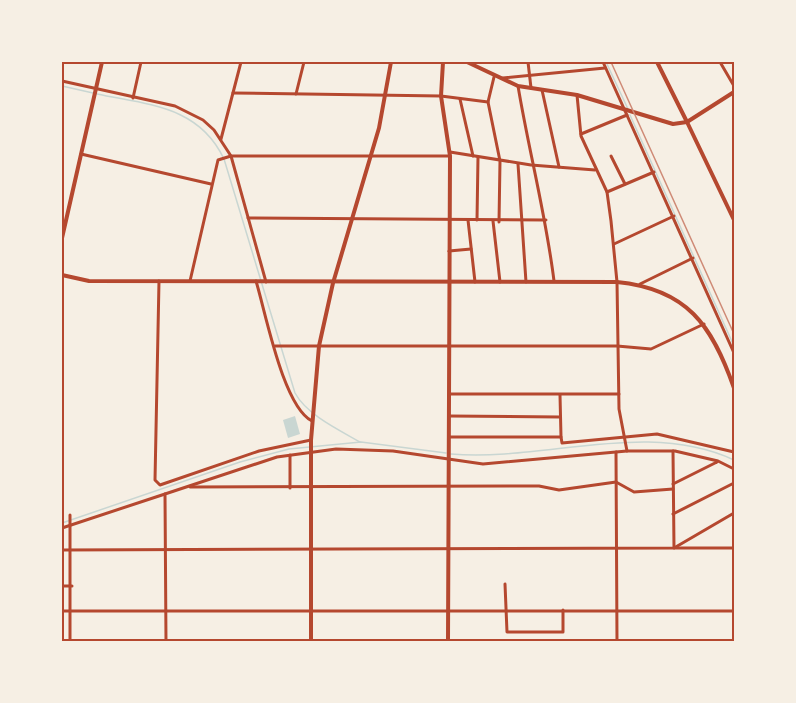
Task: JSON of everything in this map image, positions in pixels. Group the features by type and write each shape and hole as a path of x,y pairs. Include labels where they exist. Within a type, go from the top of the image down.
{"street":[{"path":"62,238 102,62"},
{"path":"133,98 141,62"},
{"path":"221,139 241,62"},
{"path":"296,94 303,62"},
{"path":"311,642 311,440 319,346 333,283 372,157 387,96 391,62"},
{"path":"443,62 441,96 450,154 448,642"},
{"path":"467,62 518,86 577,95 626,113 673,124 687,122 735,92"},
{"path":"480,62 481,69"},
{"path":"528,62 531,88"},
{"path":"603,62 735,352"},
{"path":"657,62 735,220"},
{"path":"720,62 735,86"},
{"path":"497,78 605,68"},
{"path":"497,78 488,102 500,160 499,222"},
{"path":"62,81 175,106 203,120 221,139 229,156 266,282"},
{"path":"518,86 531,165 546,220 554,281"},
{"path":"542,90 559,167"},
{"path":"233,93 441,96 488,102"},
{"path":"577,95 581,134 595,170 607,192 617,282 619,394 626,450"},
{"path":"460,99 476,157 477,220"},
{"path":"581,134 626,113"},
{"path":"80,154 211,184"},
{"path":"190,281 218,160 229,156 372,157 450,154 531,165 595,170"},
{"path":"611,156 625,184"},
{"path":"518,163 520,221 526,282"},
{"path":"607,192 654,172"},
{"path":"614,244 674,216"},
{"path":"248,218 449,219 499,222 546,220"},
{"path":"468,220 475,282"},
{"path":"493,221 500,282"},
{"path":"449,251 471,249"},
{"path":"639,284 693,258"},
{"path":"62,275 89,281 333,283 554,281 639,284 652,287 682,303 704,324 716,341 735,388"},
{"path":"159,281 155,480 160,484 185,478 259,451 311,440"},
{"path":"256,281 288,391 303,415 313,422"},
{"path":"275,346 617,346 651,348 704,324"},
{"path":"449,394 619,394"},
{"path":"560,395 562,443 657,434 726,448 735,452"},
{"path":"449,416 560,417"},
{"path":"449,437 561,437"},
{"path":"62,528 70,520 165,494 262,462 311,452 362,448 483,464 626,450 673,451 718,461 735,469"},
{"path":"259,451 262,462"},
{"path":"673,451 674,548"},
{"path":"616,452 617,642"},
{"path":"290,455 290,488"},
{"path":"673,484 718,461"},
{"path":"185,478 187,485"},
{"path":"187,485 290,488 538,486 559,490 616,482 634,492 673,489"},
{"path":"673,514 735,483"},
{"path":"165,494 166,642"},
{"path":"674,548 735,513"},
{"path":"70,520 72,586 70,642"},
{"path":"62,550 735,548"},
{"path":"506,584 507,632 563,632 563,610"},
{"path":"62,586 72,586"},
{"path":"62,611 735,611"}],"shaded area":[{"path":"295,416 300,434 288,438 283,420"}],"waterway":[{"path":"606,62 628,109"},
{"path":"62,86 93,93"},
{"path":"97,94 153,105 171,111 187,118 213,141 224,159 295,393 315,415 360,442"},
{"path":"630,115 734,346"},
{"path":"62,523 240,462 289,449 361,442 446,453"},
{"path":"451,454 522,453 630,442 666,443 700,448 734,460"}],"railway":[{"path":"611,62 734,334"}]}
